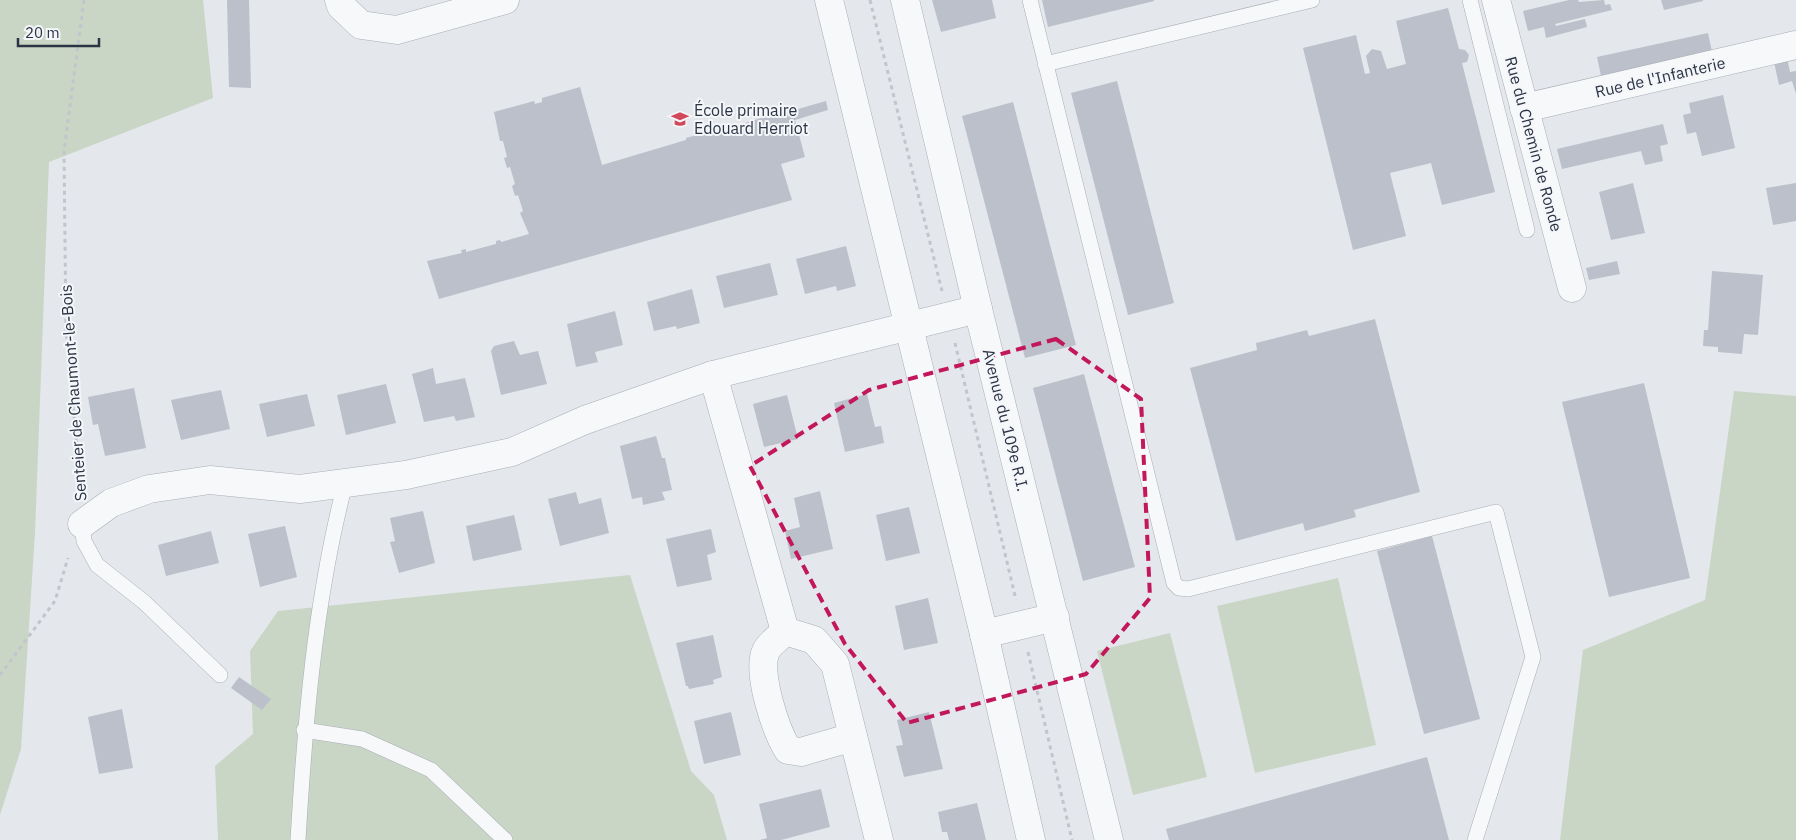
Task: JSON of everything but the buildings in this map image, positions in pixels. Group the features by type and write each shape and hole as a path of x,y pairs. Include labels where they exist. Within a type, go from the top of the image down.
{"street":[{"path":"339,0 341,6 361,24 397,30 505,0"},
{"path":"829,0 984,634 1031,840"},
{"name":"Avenue du 109e R.I.","path":"906,0 978,309 1056,617 1109,840"},
{"name":"Rue du Chemin de Ronde","path":"1496,0 1572,288"},
{"name":"Rue de l'Infanterie","path":"1524,108 1796,45"},
{"path":"82,524 111,503 149,489 210,480 300,490 406,475 512,452 585,420 713,375 978,309"},
{"path":"713,375 785,631"},
{"path":"984,634 1056,617"},
{"path":"785,631 814,640 835,664 880,840"},
{"path":"785,631 766,651 763,676 781,739 788,750 800,752 853,737"}],"lane":[{"path":"1030,0 1174,583 1179,588 1188,589 1496,512 1534,657 1475,840"},
{"path":"1046,64 1312,0"},
{"path":"1470,0 1527,230"},
{"path":"298,840 304,730 332,535 345,484"},
{"path":"82,524 84,542 98,565 144,602 220,676"},
{"path":"304,730 362,739 431,770 505,840"}],"path":[{"name":"Senteier de Chaumont-le-Bois","path":"0,675 55,601 82,524 81,475 66,332 64,151 84,0"},
{"path":"870,0 949,316 1072,840"}],"highlighted area":[{"path":"1056,339 1141,399 1150,598 1086,674 907,723 845,644 750,466 869,390"}],"green space":[{"path":"0,0 203,0 213,98 49,162 35,533 21,749 0,815"},
{"path":"1734,391 1796,396 1796,840 1560,840 1583,650 1705,600"},
{"path":"630,575 691,771 714,795 727,840 218,840 215,766 253,734 250,651 278,611"},
{"path":"1338,578 1376,745 1255,773 1217,606"},
{"path":"1170,633 1207,777 1133,795 1097,651"}],"place":[{"name":"École primaire Edouard Herriot","path":"680,119"}]}
